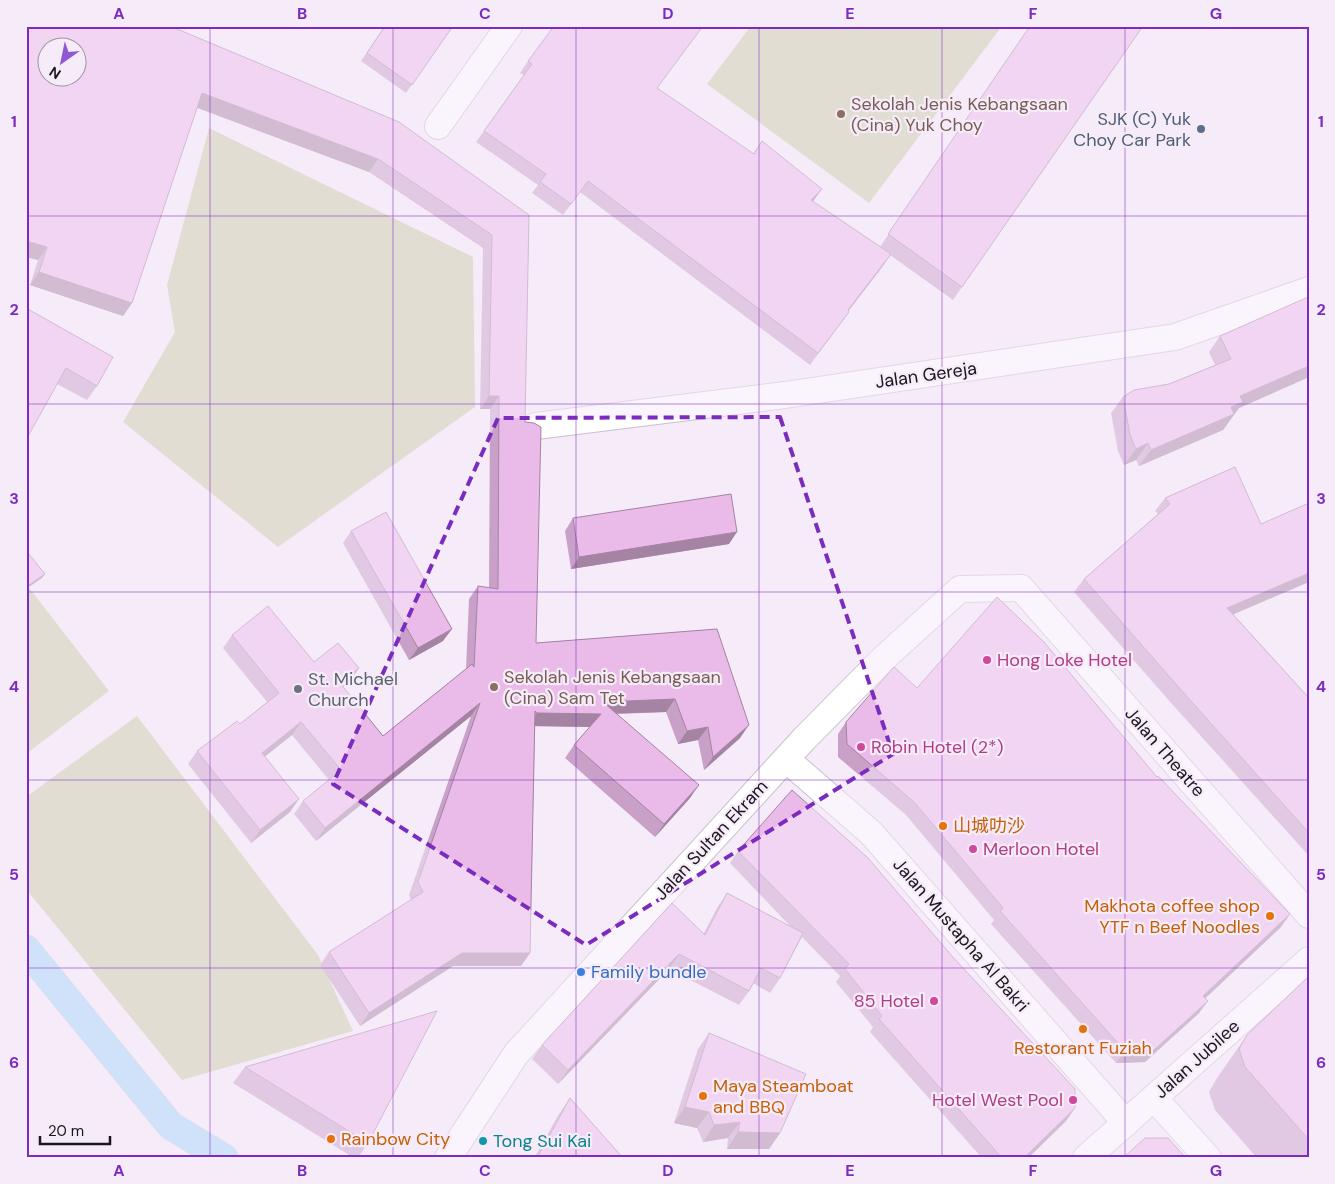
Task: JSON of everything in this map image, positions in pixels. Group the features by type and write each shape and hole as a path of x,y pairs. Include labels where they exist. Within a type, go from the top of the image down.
{"highway":[{"path":"26,949 171,1126 224,1158"}],"street":[{"path":"438,126 510,26"},
{"name":"Jalan Gereja","path":"536,426 786,396 1175,338 1309,290"},
{"name":"Jalan Sultan Ekram","path":"448,1158 516,1054 704,846 804,739 884,658 960,589 1020,588"},
{"name":"Jalan Theatre","path":"1020,588 1309,916"},
{"name":"Jalan Mustapha Al Bakri","path":"786,759 871,833 1126,1123"},
{"name":"Jalan Jubilee","path":"1086,1158 1309,960"},
{"path":"1154,1098 1208,1158"}],"highlighted area":[{"path":"780,417 893,754 586,945 333,784 498,418"}],"green space":[{"path":"751,26 1002,26 869,203 707,84"},
{"path":"209,128 473,257 475,407 278,547 123,422 175,332 167,285"},
{"path":"30,589 109,691 26,754 26,592"},
{"path":"137,716 318,955 353,1031 182,1080 26,889 26,797"}],"building":[{"path":"26,26 170,26 399,122 529,215 525,422 534,423 541,427 536,643 717,629 749,725 713,757 708,727 687,731 675,699 603,702 699,785 664,824 574,745 601,714 537,713 535,711 530,953 462,953 369,1013 329,952 423,892 418,882 480,703 325,828 303,801 341,770 301,722 262,753 299,799 260,830 197,751 237,721 240,724 279,693 232,635 268,606 314,662 338,643 359,668 340,683 383,736 472,664 474,667 478,586 498,589 499,396 489,396 492,235 378,159 202,93 132,303 39,272 47,247 26,241"},
{"path":"385,26 453,26 412,85 367,53"},
{"path":"554,26 703,26 657,88 754,154 762,141 822,189 811,200 891,254 818,353 588,181 571,204 540,182 546,174 484,131 532,64 528,61"},
{"path":"1030,26 1143,26 962,287 888,234"},
{"path":"1308,297 1309,366 1240,396 1243,402 1231,407 1234,414 1151,450 1148,443 1136,449 1130,435 1123,397 1134,390 1169,384 1231,359 1220,336"},
{"path":"26,308 113,357 97,386 66,368 26,440"},
{"path":"1235,467 1261,524 1309,503 1309,573 1227,608 1309,698 1309,833 1084,579 1170,504 1165,498"},
{"path":"731,494 737,532 579,557 573,518"},
{"path":"386,512 452,629 418,648 351,531"},
{"path":"28,553 45,574 26,587 26,554"},
{"path":"997,597 1044,642 1157,777 1290,914 1203,996 1208,1001 1154,1050 1125,1051 1000,911 1003,908 915,803 847,744 846,722 894,667 917,688"},
{"path":"792,790 868,858 952,956 1075,1089 1075,1108 1024,1158 1002,1158 879,1019 882,1016 845,969 849,964 738,851"},
{"path":"727,893 803,933 780,978 761,968 749,991 679,954 568,1070 542,1045 672,903 705,935"},
{"path":"1309,976 1309,1140 1245,1067 1239,1049 1247,1035"},
{"path":"437,1011 368,1143 245,1067"},
{"path":"709,1033 806,1074 780,1133 738,1132 740,1122 714,1125 709,1112 685,1107"},
{"path":"570,1098 623,1158 537,1158"},
{"path":"1145,1138 1168,1138 1186,1158 1123,1158"}],"place":[{"name":"Sekolah Jenis Kebangsaan (Cina) Yuk Choy","path":"841,114"},
{"name":"SJK (C) Yuk Choy Car Park","path":"1201,129"},
{"name":"Hong Loke Hotel","path":"987,660"},
{"name":"Sekolah Jenis Kebangsaan (Cina) Sam Tet","path":"494,687"},
{"name":"St. Michael Church","path":"298,689"},
{"name":"Robin Hotel (2*)","path":"861,747"},
{"name":"山城叻沙","path":"943,826"},
{"name":"Merloon Hotel","path":"973,849"},
{"name":"Makhota coffee shop YTF n Beef Noodles","path":"1270,916"},
{"name":"Family bundle","path":"581,972"},
{"name":"85 Hotel","path":"934,1001"},
{"name":"Restorant Fuziah","path":"1083,1029"},
{"name":"Maya Steamboat and BBQ","path":"703,1096"},
{"name":"Hotel West Pool","path":"1073,1100"},
{"name":"Rainbow City","path":"331,1139"},
{"name":"Tong Sui Kai","path":"483,1141"}]}
